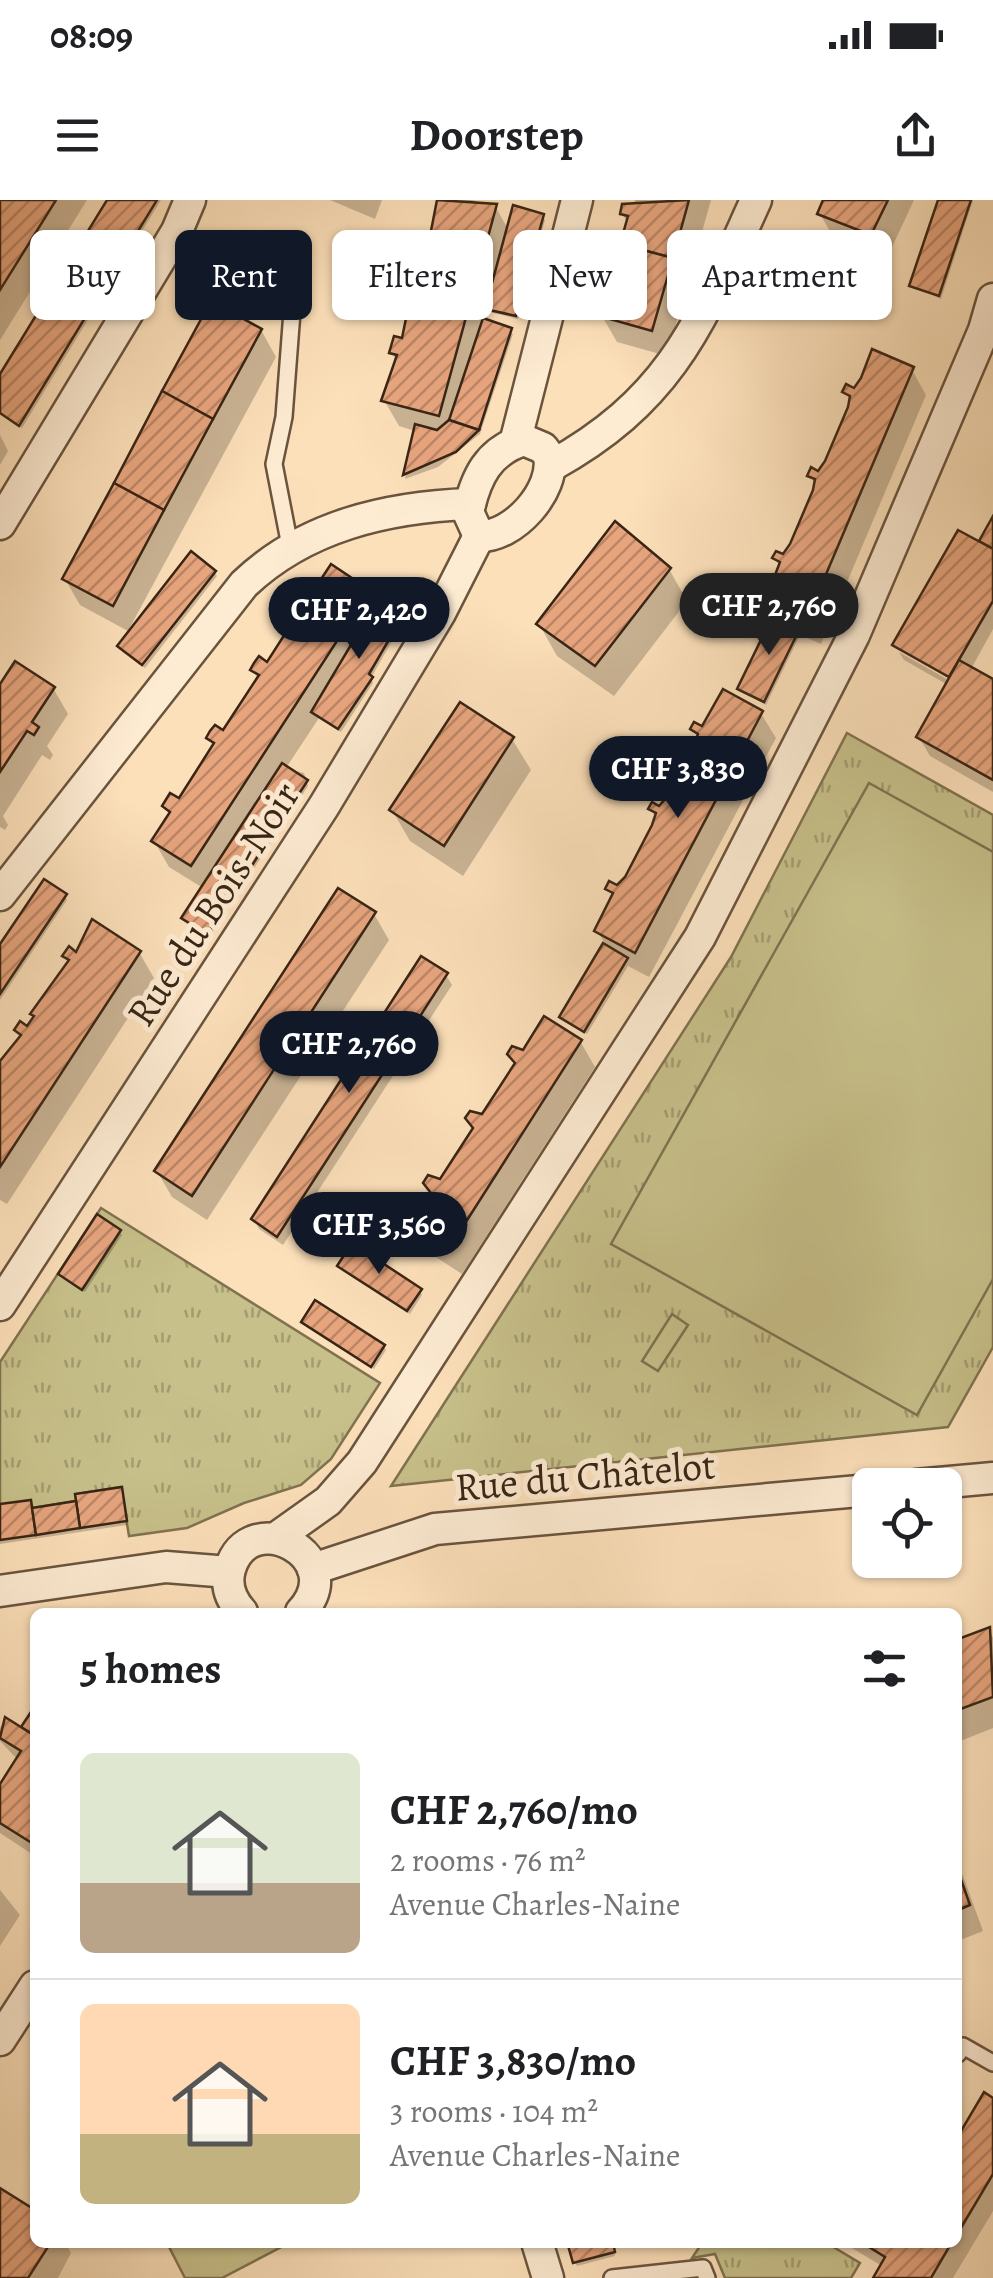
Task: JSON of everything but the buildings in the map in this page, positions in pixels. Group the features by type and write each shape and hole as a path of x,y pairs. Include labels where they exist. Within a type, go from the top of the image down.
{"street":[{"path":"0,524 177,232 190,200"},
{"path":"515,443 577,200"},
{"path":"551,466 543,448 524,440 483,467 470,504 470,522 479,536 506,530 529,509 551,466 605,434 643,401 682,355 704,318 756,200"},
{"path":"276,1538 328,1502 362,1462 700,937 854,635 984,330 993,300"},
{"path":"0,894 244,584 290,546 407,509 470,504"},
{"name":"Rue du Bois-Noir","path":"0,1305 324,806 440,613 479,536"},
{"path":"962,1481 993,1478"},
{"name":"Rue du Châtelot","path":"313,1569 435,1530 852,1492"},
{"path":"239,1608 231,1598 229,1572 242,1550 264,1539 276,1538 299,1548 313,1569 312,1595 304,1608"},
{"path":"0,1590 166,1567 229,1572"},
{"path":"0,2040 30,1994"},
{"path":"539,2248 548,2278"}],"lane":[{"path":"290,546 274,464 284,417 291,320"},
{"path":"962,2048 993,2064"},
{"path":"612,2278 703,2268 707,2278"}],"green space":[{"path":"847,733 993,815 993,1347 948,1427 391,1486 731,957"},
{"path":"869,783 993,852 993,1279 917,1415 611,1244"},
{"path":"101,1208 380,1383 331,1459 301,1485 244,1503 187,1528 129,1536 121,1487 76,1494 76,1501 32,1508 0,1504 0,1362"},
{"path":"672,1314 688,1325 658,1371 642,1361"},
{"path":"170,2248 279,2248 222,2278 185,2278"},
{"path":"699,2248 835,2248 860,2263 851,2278 725,2278 715,2254 692,2258"}]}
